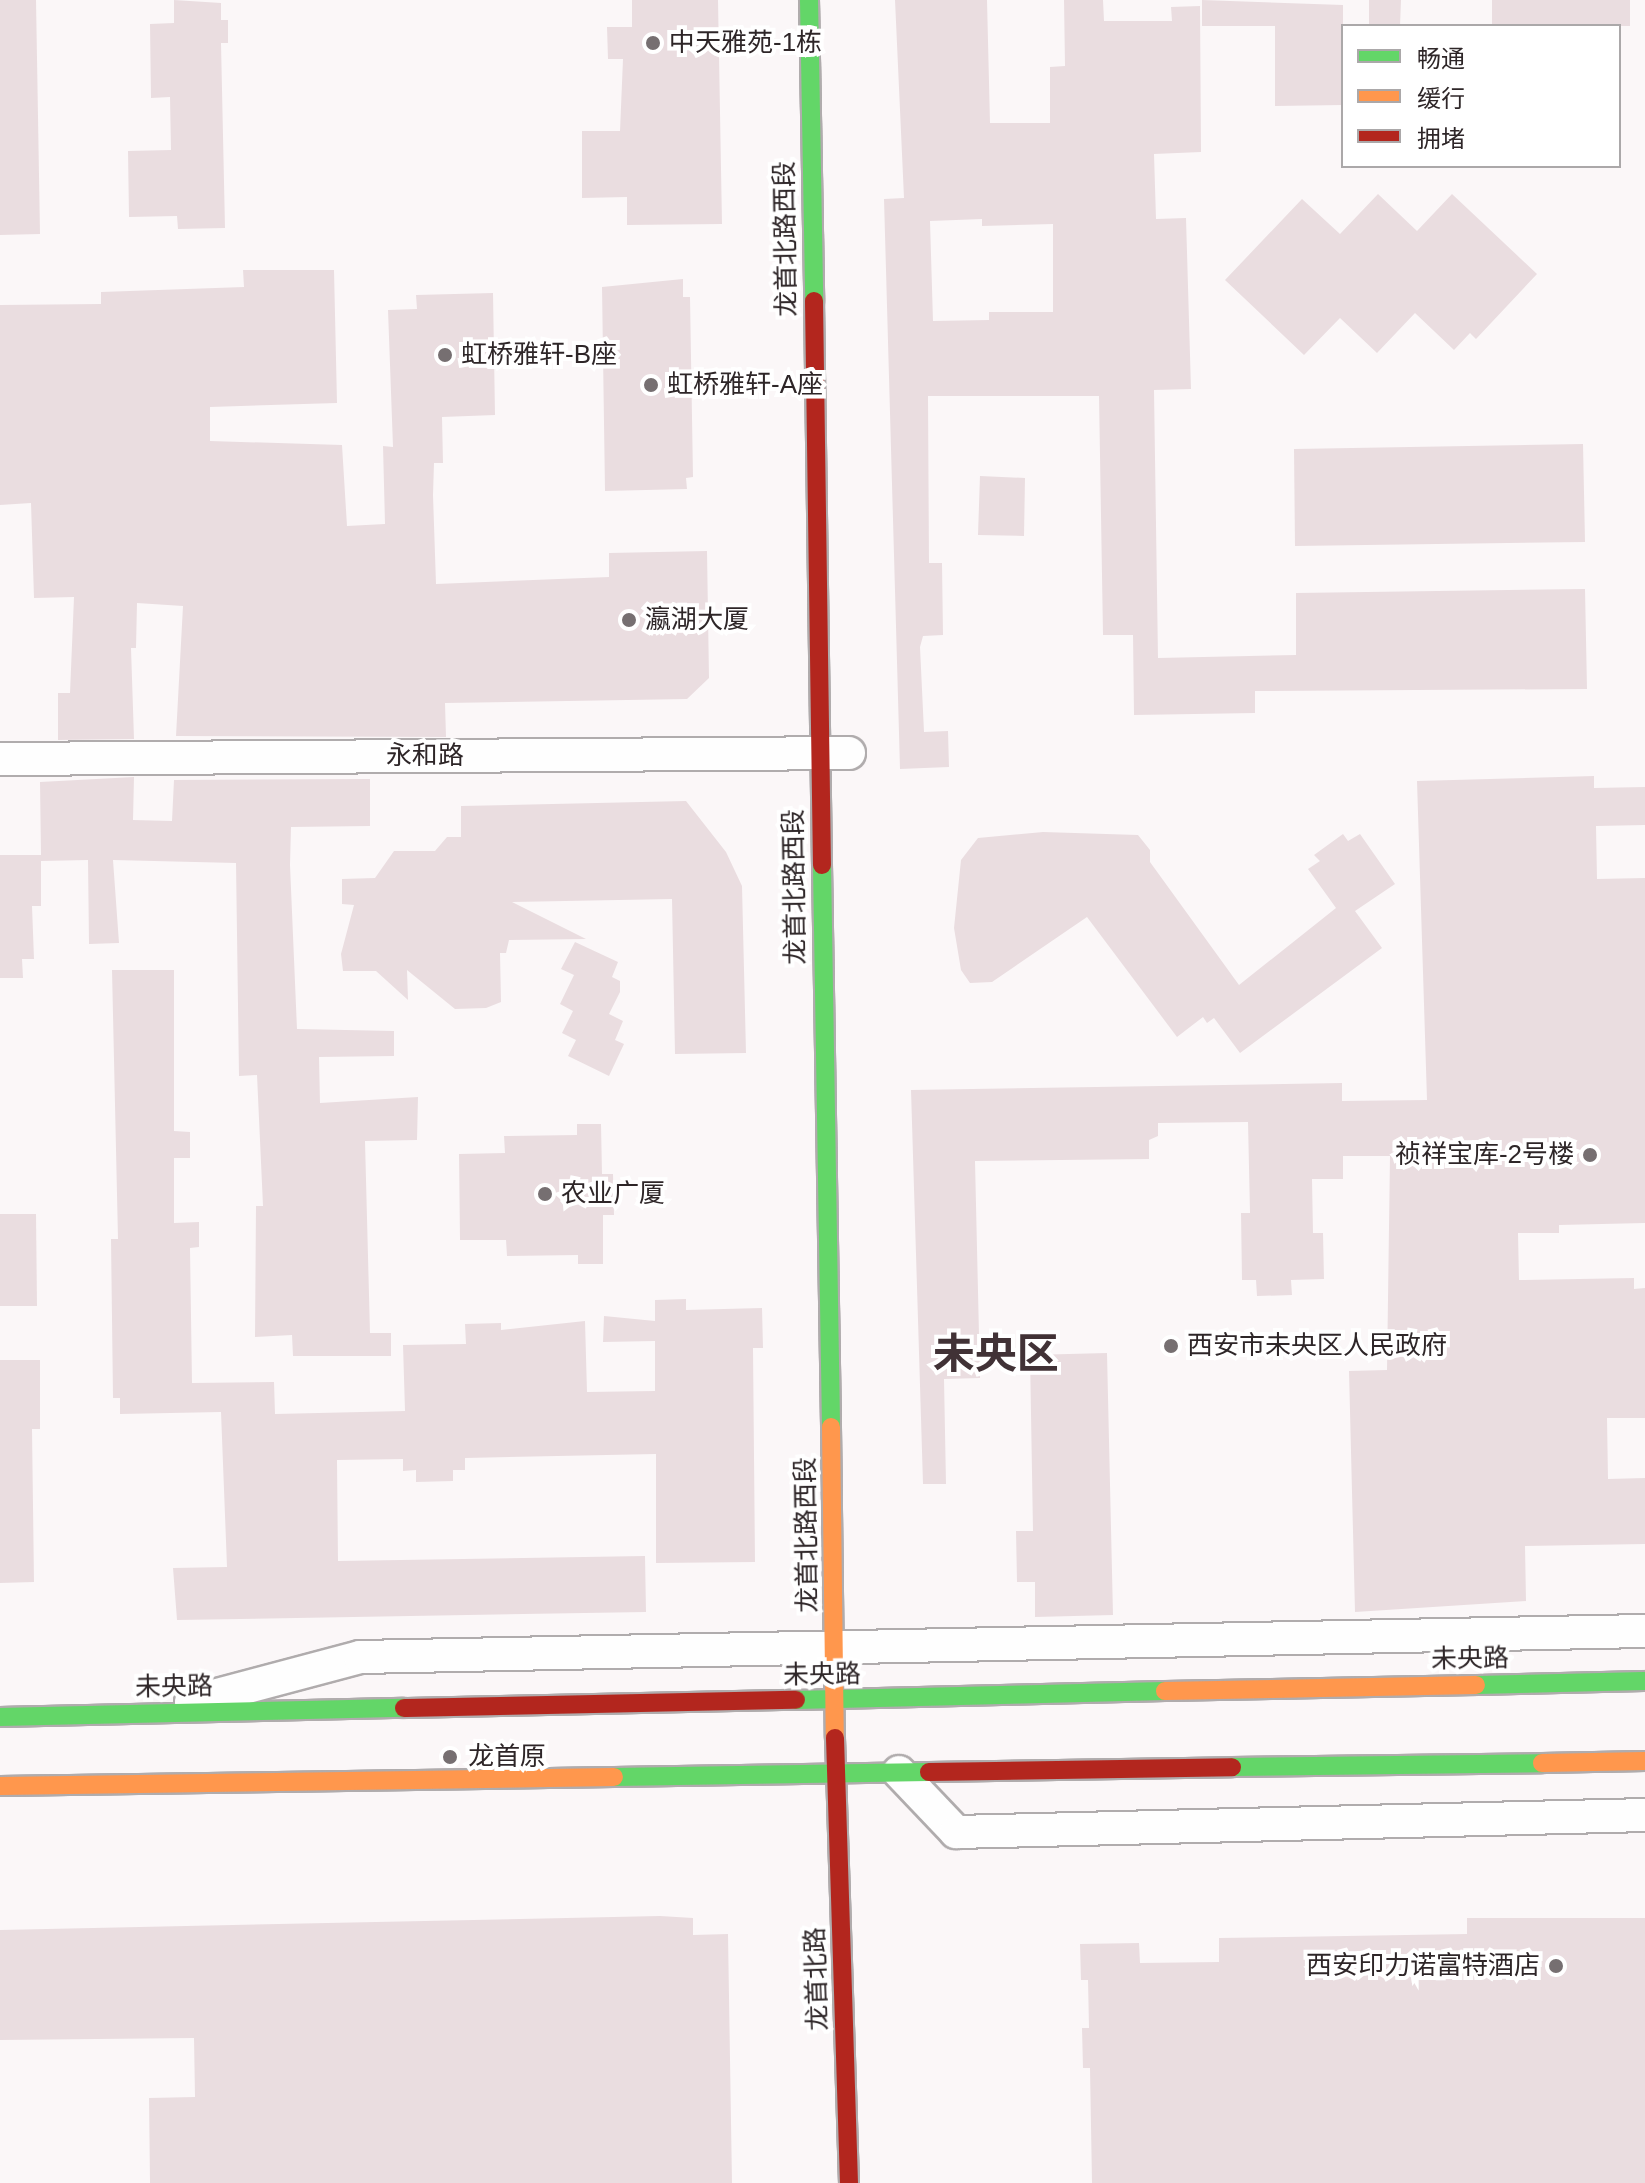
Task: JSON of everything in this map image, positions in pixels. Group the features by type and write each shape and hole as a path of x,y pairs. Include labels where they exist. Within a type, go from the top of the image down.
{"main road":[{"name":"龙首北路西段","path":"809,0 842,753 854,1638 865,1708"},
{"name":"龙首北路西段","path":"836,1773 837,1702 854,1638"},
{"name":"未央路","path":"0,1717 837,1702 865,1708 1645,1681"},
{"path":"0,1786 836,1773 866,1765 899,1772 1645,1761"},
{"name":"龙首北路","path":"836,1773 849,2183"}],"street":[{"name":"永和路","path":"0,759 842,753"},
{"path":"127,1714 360,1657 854,1638 1645,1631"},
{"path":"899,1772 956,1832 1645,1815"}],"building":[{"path":"0,0 36,0 40,234 0,235"},
{"path":"174,0 221,3 221,20 228,20 228,43 221,43 225,228 178,229 177,216 129,217 128,151 171,150 170,97 151,98 150,24 174,23"},
{"path":"632,0 718,0 722,224 627,225 627,197 582,198 582,131 620,131 623,59 608,59 607,27 632,27"},
{"path":"895,0 987,0 990,123 1050,123 1050,67 1065,66 1064,0 1103,0 1104,21 1172,21 1171,7 1200,6 1201,152 1154,154 1156,219 1186,218 1191,389 1154,390 1158,658 1296,655 1296,593 1585,589 1587,689 1255,691 1255,713 1134,715 1133,635 1103,635 1099,396 928,396 929,563 942,563 943,635 923,636 920,647 924,732 948,731 949,767 900,769 884,199 904,198","holes":["982,219 982,226 1053,224 1053,312 989,312 989,320 933,321 930,221"]},
{"path":"1202,0 1343,5 1341,105 1275,106 1275,26 1202,26"},
{"path":"1369,0 1401,0 1400,24 1369,24"},
{"path":"1492,0 1630,0 1630,26 1492,24"},
{"path":"1378,194 1417,231 1452,194 1537,274 1476,339 1470,333 1454,350 1415,313 1377,353 1340,318 1304,355 1225,280 1302,199 1340,234"},
{"path":"243,270 334,270 337,403 210,407 210,441 342,445 347,526 385,524 383,446 393,447 388,310 417,309 416,295 493,293 495,415 442,417 443,463 434,463 436,584 609,577 609,553 707,551 709,678 687,699 445,703 446,737 176,736 183,606 137,603 136,648 131,648 134,739 58,740 58,693 70,693 74,597 34,598 31,503 0,505 0,305 101,304 101,292 244,287"},
{"path":"683,279 683,297 690,297 693,477 686,478 687,489 605,491 602,287"},
{"path":"1583,444 1585,542 1295,546 1294,449"},
{"path":"980,476 1025,478 1024,536 978,535"},
{"path":"1594,776 1594,788 1645,787 1645,825 1596,826 1597,879 1645,878 1645,1223 1559,1225 1559,1233 1518,1233 1519,1280 1634,1278 1634,1289 1645,1288 1645,1418 1607,1418 1608,1479 1645,1478 1645,1544 1525,1546 1526,1601 1355,1612 1349,1371 1387,1370 1390,1156 1343,1156 1343,1179 1312,1179 1313,1233 1323,1233 1324,1279 1291,1280 1292,1295 1257,1296 1256,1280 1242,1280 1241,1213 1250,1213 1248,1122 1158,1123 1158,1136 1149,1140 1149,1159 975,1161 980,1378 944,1379 946,1484 923,1484 911,1090 1342,1083 1342,1101 1427,1100 1417,781"},
{"path":"134,777 133,820 172,821 174,780 370,779 370,826 291,827 290,865 297,1029 394,1031 394,1056 319,1057 320,1103 418,1097 417,1140 365,1141 370,1333 391,1333 391,1356 293,1356 292,1335 255,1337 256,1206 263,1206 257,1075 239,1076 236,863 113,860 119,943 89,944 88,860 41,861 41,906 32,906 34,959 22,959 23,978 0,978 0,855 41,855 40,782"},
{"path":"686,801 726,852 742,886 746,1053 675,1054 672,899 512,902 586,939 509,940 506,953 500,953 501,1002 486,1008 455,1009 407,970 408,1000 376,971 343,971 341,954 354,905 342,904 342,879 375,878 394,851 435,851 447,837 461,837 461,806"},
{"path":"1043,832 1138,835 1150,850 1150,862 1239,985 1336,908 1308,869 1320,861 1314,855 1343,834 1348,841 1360,834 1395,884 1355,911 1382,948 1240,1053 1214,1018 1207,1023 1203,1017 1177,1037 1087,917 992,982 970,983 961,970 954,928 961,860 978,838"},
{"path":"575,942 618,962 612,977 620,981 620,992 609,1014 623,1021 615,1040 624,1044 609,1076 568,1056 576,1040 562,1033 573,1011 560,1004 574,975 561,969"},
{"path":"112,970 174,970 174,1131 190,1132 190,1158 174,1158 174,1223 199,1222 199,1247 190,1248 192,1383 274,1382 275,1414 405,1411 403,1345 466,1344 465,1324 501,1323 501,1330 585,1321 587,1392 655,1391 655,1341 603,1342 604,1316 655,1321 655,1300 686,1299 686,1310 762,1308 763,1348 753,1348 755,1562 656,1563 656,1454 465,1458 465,1470 453,1470 453,1481 416,1482 416,1470 403,1471 403,1459 337,1460 338,1561 645,1556 646,1612 177,1620 173,1568 227,1567 221,1412 120,1414 120,1398 113,1398 111,1239 118,1239"},
{"path":"577,1124 601,1124 602,1174 613,1174 614,1215 603,1215 603,1264 578,1264 578,1255 507,1256 506,1240 460,1240 459,1154 505,1153 504,1136 577,1135"},
{"path":"0,1214 36,1214 37,1306 0,1306"},
{"path":"1107,1353 1113,1615 1035,1617 1035,1582 1017,1582 1016,1531 1033,1531 1030,1355"},
{"path":"0,1360 40,1360 40,1429 32,1429 34,1582 0,1583"},
{"path":"660,1916 693,1918 693,1935 728,1934 732,2183 150,2183 149,2098 195,2097 194,2038 0,2040 0,1930"},
{"path":"1467,1918 1645,1918 1645,2183 1092,2183 1090,2068 1083,2068 1082,2028 1089,2028 1088,1980 1081,1980 1080,1944 1139,1943 1140,1963 1219,1962 1219,1938 1467,1934"}],"traffic: fast":[{"path":"809,0 814,301"},
{"path":"822,865 831,1427"},
{"path":"1476,1685 1645,1681"},
{"path":"796,1700 1165,1691"},
{"path":"0,1717 404,1708"},
{"path":"1232,1767 1542,1763"},
{"path":"614,1777 929,1772"}],"traffic: slow":[{"path":"831,1427 835,1738"},
{"path":"1165,1691 1476,1685"},
{"path":"1542,1763 1645,1761"},
{"path":"0,1786 614,1777"}],"traffic: jam":[{"path":"814,301 822,865"},
{"path":"404,1708 796,1700"},
{"path":"835,1738 849,2183"},
{"path":"929,1772 1232,1767"}],"place":[{"name":"中天雅苑-1栋","path":"653,43"},
{"name":"虹桥雅轩-B座","path":"445,355"},
{"name":"虹桥雅轩-A座","path":"651,385"},
{"name":"瀛湖大厦","path":"629,620"},
{"name":"祯祥宝库-2号楼","path":"1590,1155"},
{"name":"农业广厦","path":"545,1194"},
{"name":"西安市未央区人民政府","path":"1171,1346"},
{"name":"龙首原","path":"450,1757"},
{"name":"西安印力诺富特酒店","path":"1556,1966"}],"district":[{"name":"未央区","path":"996,1354"}]}
